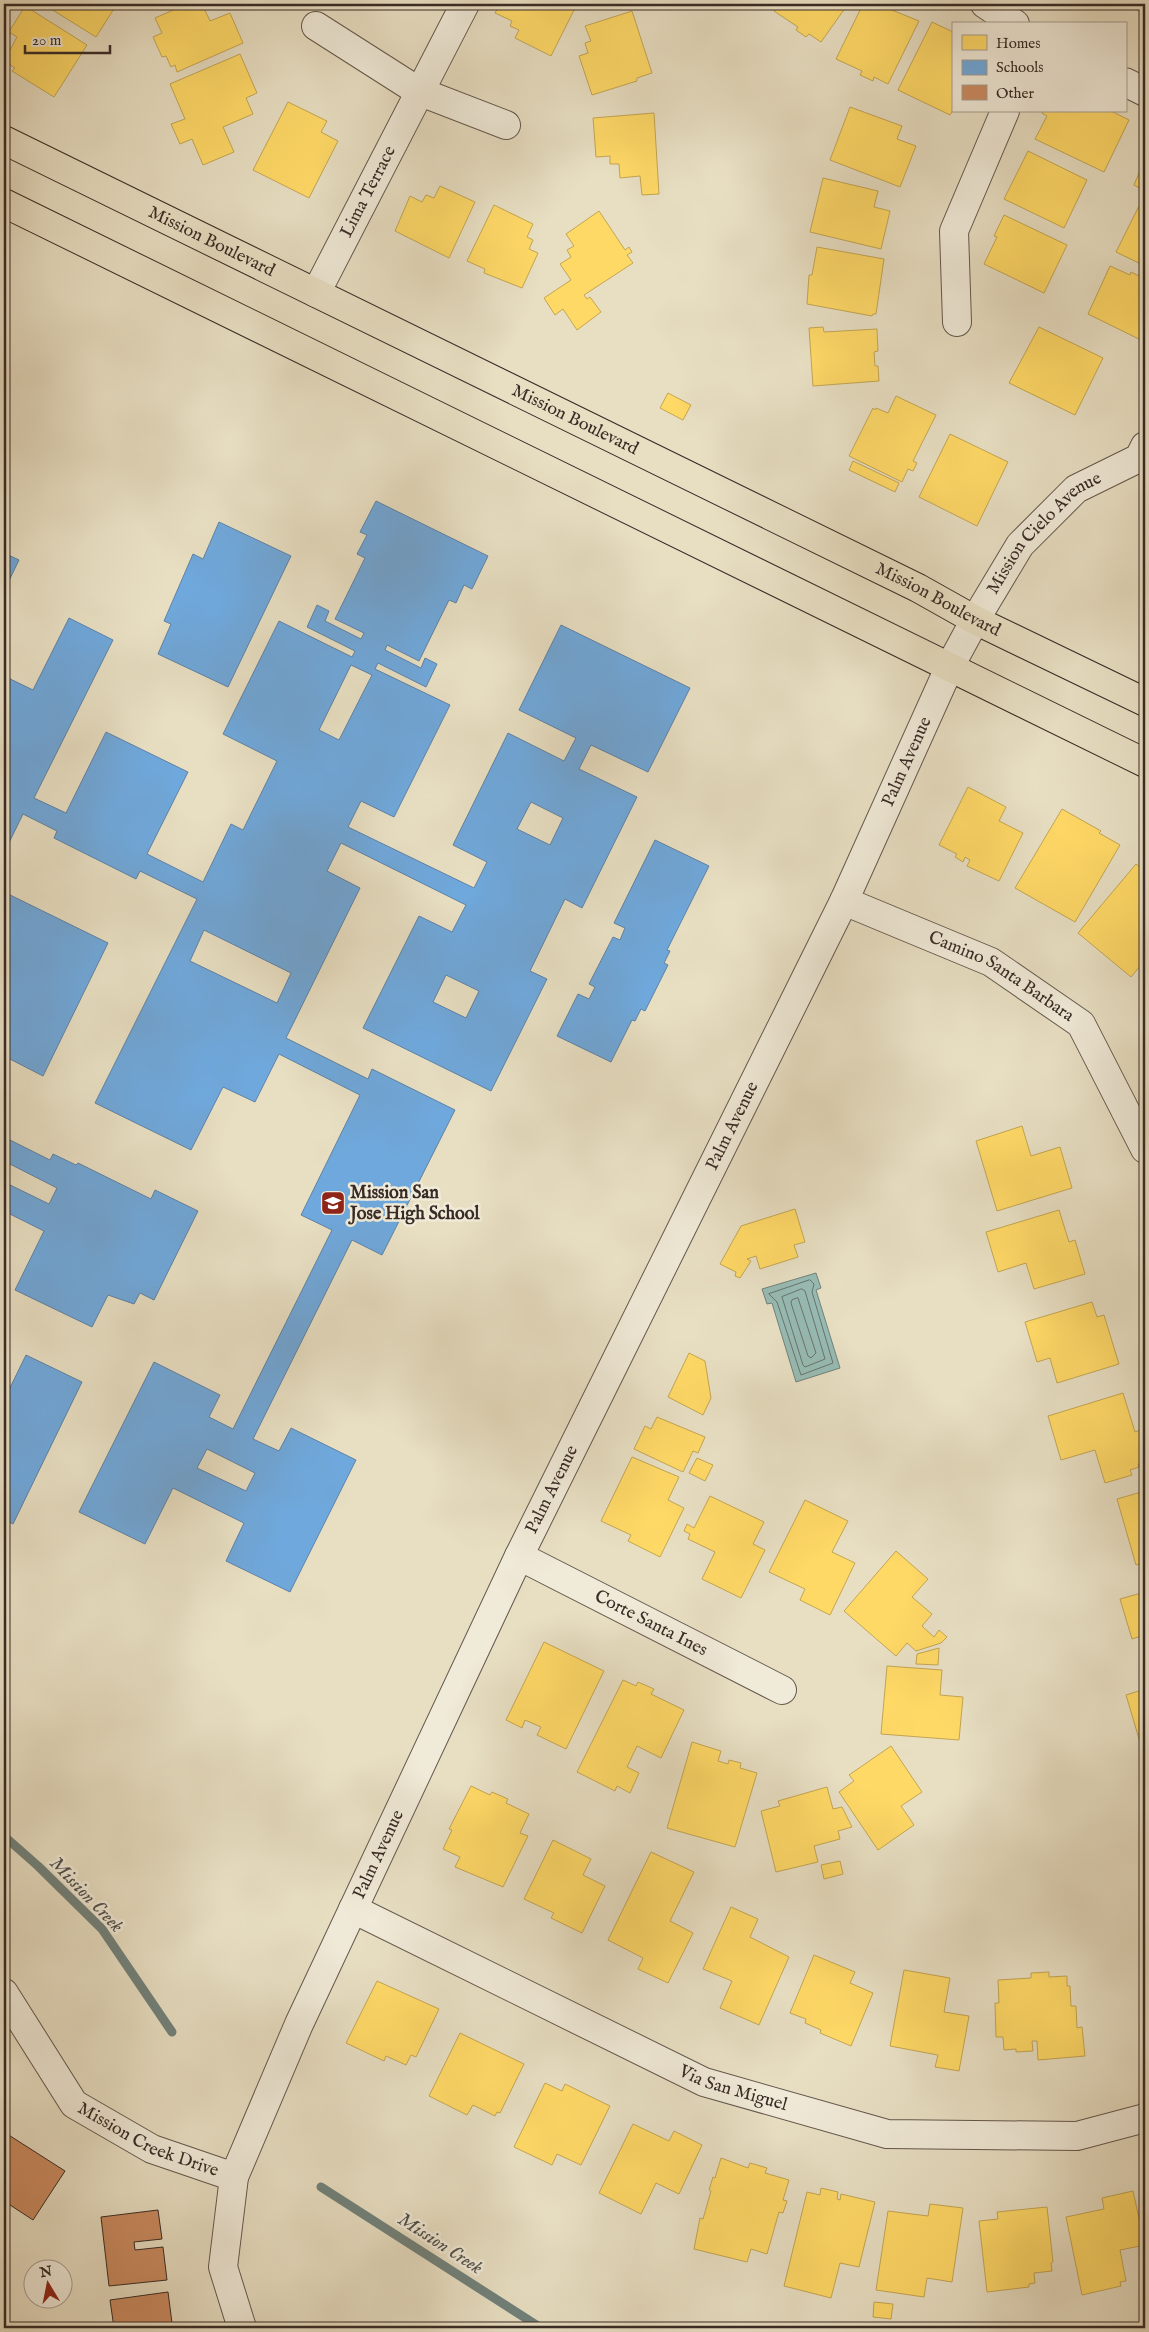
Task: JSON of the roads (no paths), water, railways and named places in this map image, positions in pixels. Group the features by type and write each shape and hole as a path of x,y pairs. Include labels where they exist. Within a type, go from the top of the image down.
{"main road":[{"name":"Mission Boulevard","path":"4,140 901,579 975,620 1145,702"},
{"path":"4,202 1145,763"}],"street":[{"name":"Lima Terrace","path":"316,293 418,91 465,4"},
{"path":"985,4 1012,22"},
{"path":"316,26 418,91 506,125"},
{"path":"1126,82 1145,92"},
{"path":"957,322 954,231 1006,112"},
{"name":"Mission Cielo Avenue","path":"949,668 1020,545 1076,488 1143,455"},
{"name":"Palm Avenue","path":"242,2328 223,2268 234,2177 299,2024 519,1556 844,901 949,668"},
{"name":"Camino Santa Barbara","path":"844,901 991,962 1081,1024 1145,1150"},
{"name":"Corte Santa Ines","path":"519,1556 782,1690"},
{"name":"Via San Miguel","path":"353,1909 704,2082 887,2134 1077,2136 1145,2118"},
{"name":"Mission Creek Drive","path":"4,1993 74,2104 152,2149 234,2177"}],"water":[{"path":"816,1273 821,1288 816,1290 840,1368 796,1382 772,1303 767,1304 762,1289"}],"waterway":[{"name":"Mission Creek","path":"4,1836 38,1866 102,1929 172,2032"},
{"name":"Mission Creek","path":"321,2187 541,2328"}],"place":[{"name":"Mission San Jose High School","path":"333,1203"}]}
